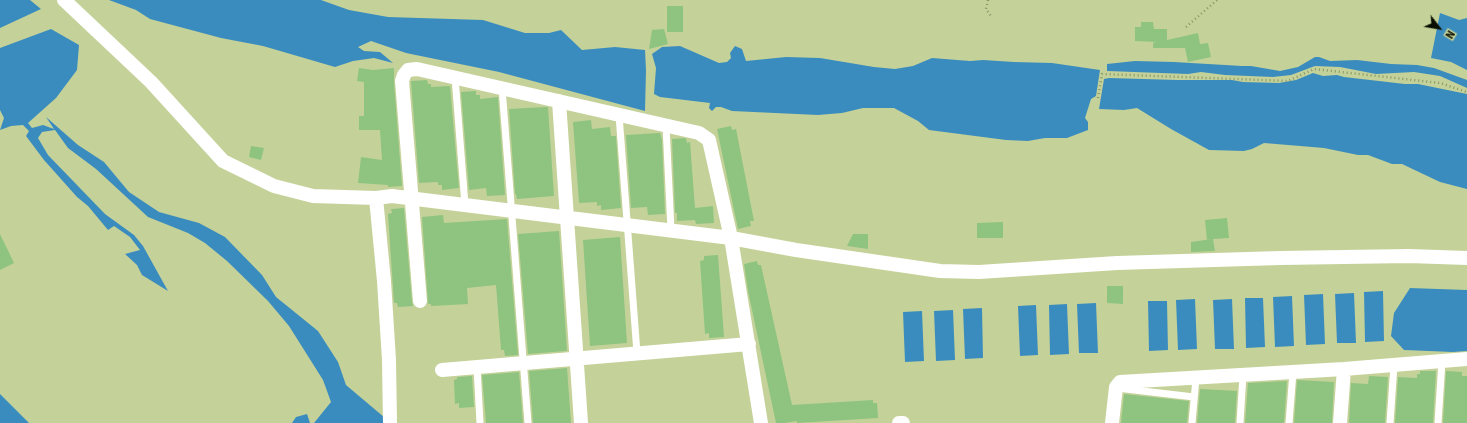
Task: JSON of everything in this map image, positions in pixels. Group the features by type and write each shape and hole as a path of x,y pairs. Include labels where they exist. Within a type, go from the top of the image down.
{"street":[{"path":"64,0 151,82 224,161 274,186 313,196 376,198 392,196 412,198 731,238 796,250 940,271 979,272 1117,263 1258,259 1409,256 1467,258"},
{"path":"420,302 402,78 408,70 414,68 699,133 709,140 731,238 762,423"},
{"path":"559,101 581,423"},
{"path":"376,198 384,281 389,360 390,423"},
{"path":"442,370 749,344"},
{"path":"1112,423 1116,388 1120,382 1344,369 1467,359"},
{"path":"1340,423 1344,369"}],"lane":[{"path":"455,77 465,205"},
{"path":"502,88 528,423"},
{"path":"619,115 637,353"},
{"path":"666,126 672,230"},
{"path":"1438,423 1442,361"},
{"path":"1390,423 1394,365"},
{"path":"477,367 480,423"},
{"path":"1289,423 1293,372"},
{"path":"1240,423 1243,375"},
{"path":"1192,423 1196,378"},
{"path":"1116,388 1194,397"}],"path":[{"path":"988,0 986,8 991,16"},
{"path":"1186,27 1217,0"},
{"path":"1098,98 1102,74 1288,80 1314,69 1440,83 1467,92"}],"water":[{"path":"0,0 30,0 41,9 0,28"},
{"path":"109,0 321,0 349,10 388,17 483,20 525,33 549,33 561,30 582,50 615,47 645,50 645,111 499,72 406,53 371,41 358,47 364,51 380,52 393,63 374,58 353,61 335,67 263,46 221,38 150,19 136,10"},
{"path":"1440,13 1459,20 1467,18 1467,70 1451,62 1431,58"},
{"path":"51,29 79,45 77,70 56,98 28,123 32,128 43,125 54,129 46,117 78,145 104,162 129,192 159,212 199,223 225,237 262,275 276,297 318,331 338,362 346,385 391,423 314,423 331,402 323,380 289,326 268,301 227,261 205,243 188,233 148,217 96,169 68,148 55,130 42,132 38,138 48,155 105,214 134,235 143,246 168,291 142,275 137,265 125,254 140,250 130,237 114,226 108,230 88,206 77,197 44,160 26,136 29,131 23,125 11,126 0,130 4,118 0,110 0,48"},
{"path":"680,46 719,63 727,62 731,58 730,53 735,46 742,49 746,61 786,57 820,58 895,69 913,66 932,58 970,61 983,60 1052,63 1100,70 1096,96 1091,99 1085,118 1088,122 1088,130 1067,138 1045,138 1028,141 1006,140 929,130 918,121 894,108 863,108 842,113 818,115 732,111 721,107 716,107 712,111 709,108 710,103 660,97 654,94 656,68 652,54 662,47"},
{"path":"1315,57 1330,61 1357,60 1417,65 1434,68 1467,80 1467,88 1440,76 1414,72 1376,74 1340,67 1315,66 1291,75 1273,77 1225,75 1201,72 1188,74 1107,71 1107,64 1135,61 1251,66 1280,71 1298,67"},
{"path":"1313,73 1323,76 1337,75 1405,84 1418,84 1467,94 1467,189 1440,182 1402,164 1392,164 1368,155 1358,155 1324,148 1264,143 1244,151 1209,150 1137,108 1124,110 1099,109 1104,79 1109,78 1232,80 1243,82 1279,83 1296,80"},
{"path":"1410,288 1467,290 1467,351 1453,352 1404,350 1391,336 1394,313"},
{"path":"1383,291 1384,341 1365,342 1364,292"},
{"path":"1354,293 1356,343 1337,343 1335,294"},
{"path":"1323,294 1325,344 1306,345 1304,295"},
{"path":"1292,296 1294,346 1275,347 1273,297"},
{"path":"1245,298 1263,298 1265,347 1246,348"},
{"path":"1195,299 1197,349 1178,350 1176,300"},
{"path":"1232,299 1234,349 1215,349 1213,300"},
{"path":"1148,301 1167,301 1168,350 1149,351"},
{"path":"1096,303 1098,353 1079,353 1077,304"},
{"path":"1067,304 1069,354 1050,355 1049,305"},
{"path":"1036,305 1038,355 1020,356 1018,306"},
{"path":"982,308 983,358 965,359 963,309"},
{"path":"953,310 955,360 936,361 934,311"},
{"path":"922,311 924,361 905,362 903,312"},
{"path":"0,394 29,423 0,423"},
{"path":"307,414 310,423 292,423 296,417"}],"building":[{"path":"667,6 683,6 683,32 667,32"},
{"path":"1141,22 1153,22 1154,29 1167,29 1167,40 1198,33 1200,44 1208,43 1211,57 1188,62 1185,48 1153,48 1153,43 1156,42 1135,41 1135,27 1141,27"},
{"path":"664,29 668,44 649,49 652,30"},
{"path":"359,68 373,70 394,68 402,186 388,187 388,185 358,183 361,157 382,160 380,130 359,130 359,116 364,116 364,82 357,81"},
{"path":"427,80 428,84 431,84 431,87 450,86 459,188 442,190 442,185 438,185 438,182 419,183 411,81"},
{"path":"476,91 476,95 480,95 480,99 498,97 505,195 487,196 486,188 469,190 461,92"},
{"path":"548,107 554,196 517,199 515,194 509,109"},
{"path":"591,120 592,129 610,127 611,136 616,136 621,208 601,210 601,205 597,206 597,202 579,203 573,122"},
{"path":"731,126 732,130 736,129 754,221 750,221 751,226 738,229 717,129"},
{"path":"660,133 662,140 665,214 648,215 647,207 631,208 626,135"},
{"path":"685,138 687,143 690,142 695,208 713,206 714,223 696,224 695,220 677,221 677,213 675,213 672,139"},
{"path":"251,146 264,148 261,160 249,157"},
{"path":"404,208 413,306 398,307 397,303 394,303 388,214 392,213 391,209"},
{"path":"443,215 444,223 507,219 518,355 505,356 504,350 501,350 496,285 467,288 468,304 431,306 431,304 428,304 422,217"},
{"path":"1227,218 1229,238 1213,239 1215,251 1191,252 1191,242 1207,240 1205,220"},
{"path":"1003,222 1003,238 977,238 977,223"},
{"path":"559,231 567,350 528,354 518,234"},
{"path":"0,234 14,263 0,270"},
{"path":"853,234 868,234 868,249 847,246"},
{"path":"620,237 627,343 590,346 583,240"},
{"path":"718,255 724,337 709,338 709,333 705,334 700,261 704,260 704,256"},
{"path":"757,261 758,265 761,265 792,405 873,400 873,403 877,403 878,418 776,423 748,291 744,264"},
{"path":"1107,286 1123,286 1123,304 1107,303"},
{"path":"567,368 571,423 533,423 529,371"},
{"path":"1420,371 1436,371 1433,423 1395,423 1398,377 1417,378 1417,374 1420,374"},
{"path":"1446,371 1462,372 1462,376 1467,376 1467,423 1443,423"},
{"path":"519,372 523,423 486,423 482,375"},
{"path":"472,376 474,407 459,408 459,403 455,404 454,380 457,379 457,377"},
{"path":"1369,376 1388,377 1385,423 1349,423 1351,383 1368,384"},
{"path":"1297,380 1334,382 1332,423 1294,423"},
{"path":"1287,381 1284,423 1245,423 1248,383"},
{"path":"1200,389 1237,391 1235,423 1197,423"},
{"path":"1124,394 1189,401 1187,423 1121,423"}]}
